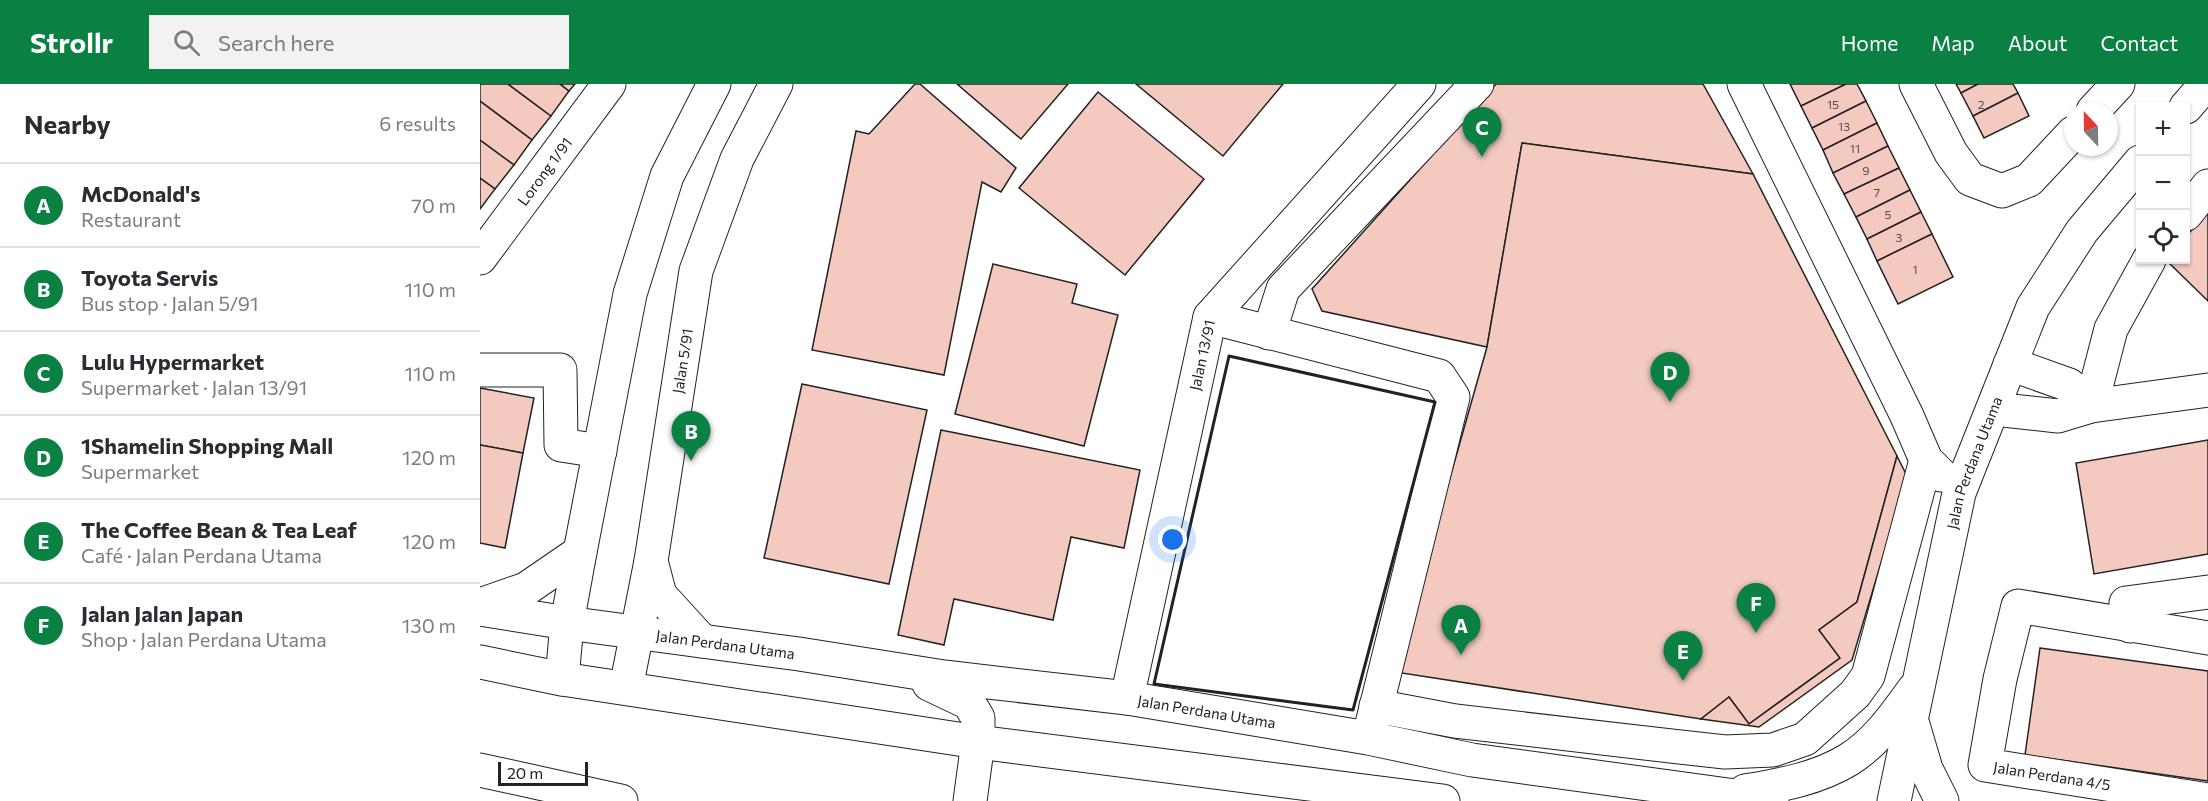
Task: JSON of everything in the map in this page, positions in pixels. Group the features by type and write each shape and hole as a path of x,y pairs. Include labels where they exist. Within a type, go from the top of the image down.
{"street":[{"name":"Lorong 1/91","path":"480,258 609,84"},
{"path":"562,679 567,623 630,294 668,176 714,84"},
{"name":"Jalan 5/91","path":"626,688 651,561 696,271 737,159 776,84"},
{"name":"Jalan 13/91","path":"1127,698 1210,317 1419,84"},
{"path":"1269,333 1283,289 1477,84"},
{"path":"1744,84 1907,416 1926,460 1959,493"},
{"path":"1916,84 1951,153 1970,179 2002,191 2029,180 2064,143"},
{"path":"2101,102 2118,84"},
{"name":"Jalan Perdana Utama","path":"1894,801 1959,493 2033,307 2082,231 2136,167"},
{"path":"2189,210 2208,186"},
{"path":"2091,406 2111,329 2147,264"},
{"path":"1210,317 1439,376 1453,397 1368,738"},
{"path":"2010,364 2069,385 2091,406"},
{"path":"480,370 560,370 561,445 600,451"},
{"path":"1994,409 2058,416 2091,406 2208,390"},
{"path":"1376,706 1455,721 1725,752 1773,750 1805,739 1855,694 1868,676 1926,460"},
{"path":"480,607 526,589 580,552"},
{"path":"651,561 660,595 702,641"},
{"path":"2208,592 2126,603 2130,626 2208,638"},
{"name":"Jalan Perdana 4/5","path":"2130,626 2018,606 2000,679 1985,765 2208,800"},
{"path":"480,607 567,623"},
{"name":"Jalan Perdana Utama","path":"567,623 944,677 1127,698 1368,738 1472,760 1772,801"},
{"path":"480,662 562,679 978,742 1443,801"},
{"path":"898,669 969,703 978,718 977,800"},
{"path":"1725,794 1786,784 1813,776 1847,760 1890,722 1919,682"},
{"path":"1912,723 1926,769 1942,801"},
{"path":"480,770 621,801"}],"building":[{"path":"480,84 508,84 551,116 532,140 480,101"},
{"path":"508,84 560,84 569,91 551,116"},
{"path":"560,84 575,84 569,91"},
{"path":"915,84 920,84 1016,168 1001,192 982,182 944,375 812,350 856,131 869,134"},
{"path":"957,84 1068,84 1021,139"},
{"path":"1136,84 1283,84 1223,156"},
{"path":"1496,84 1703,84 1753,174 1522,143 1487,347 1322,311 1312,289"},
{"path":"1790,84 1846,84 1801,106"},
{"path":"1846,84 1857,84 1866,101 1812,128 1801,106"},
{"path":"1956,84 1978,84 1961,93"},
{"path":"1978,84 2013,84 2018,93 1973,116 1961,93"},
{"path":"1098,92 1204,179 1125,275 1019,188"},
{"path":"2018,93 2029,116 1984,138 1973,116"},
{"path":"480,101 532,140 514,165 480,140"},
{"path":"1866,101 1877,123 1823,150 1812,128"},
{"path":"1877,123 1888,146 1833,173 1823,150"},
{"path":"480,140 514,165 495,189 480,178"},
{"path":"1522,143 1753,174 1897,456 1857,602 1819,630 1840,658 1749,724 1729,697 1701,719 1395,672 1487,347"},
{"path":"1888,146 1899,168 1844,194 1833,173"},
{"path":"1899,168 1910,190 1856,217 1844,194"},
{"path":"480,178 495,189 480,209"},
{"path":"1910,190 1921,212 1867,239 1856,217"},
{"path":"1921,212 1932,234 1877,261 1867,239"},
{"path":"2208,213 2208,301 2170,264 2190,264 2190,232"},
{"path":"1932,234 1953,277 1898,304 1877,261"},
{"path":"993,264 1077,284 1072,303 1118,315 1084,446 955,414"},
{"path":"802,384 927,410 889,584 764,558"},
{"path":"480,388 534,398 523,453 480,445"},
{"path":"941,430 1140,470 1124,548 1071,537 1053,620 954,599 944,645 898,635"},
{"path":"2208,440 2208,554 2094,574 2076,463"},
{"path":"480,445 523,453 505,548 480,543"},
{"path":"1897,456 1907,476 1852,660 1759,727 1701,719 1729,697 1749,724 1840,658 1819,630 1857,602"},
{"path":"2040,648 2208,671 2208,781 2025,755"}],"wall":[{"path":"1229,356 1435,402 1353,710 1154,684 1229,356"}],"place":[{"name":"Lulu Hypermarket","path":"1482,157"},
{"name":"1Shamelin Shopping Mall","path":"1670,402"},
{"name":"Toyota Servis","path":"691,461"},
{"name":"Jalan Jalan Japan","path":"1756,633"},
{"name":"McDonald's","path":"1461,655"},
{"name":"The Coffee Bean & Tea Leaf","path":"1683,681"}]}
